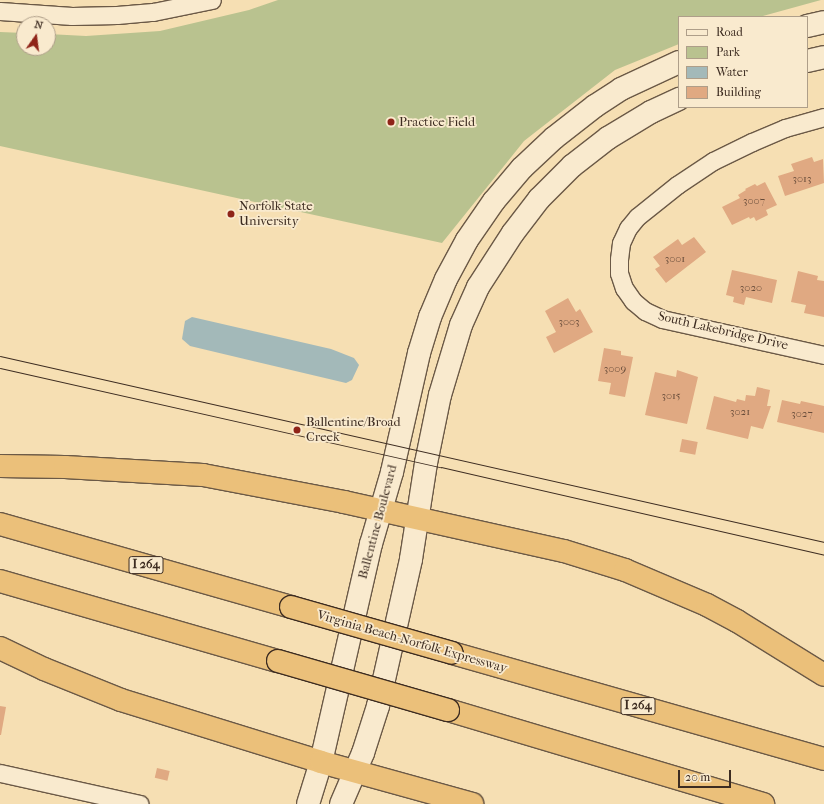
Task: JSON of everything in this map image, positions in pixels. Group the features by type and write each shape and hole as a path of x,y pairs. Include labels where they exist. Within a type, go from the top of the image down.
{"highway":[{"path":"0,466 65,467 203,475 380,510 564,551 625,570 706,605 737,621 824,674"},
{"name":"Virginia Beach-Norfolk Expressway","path":"0,524 824,759"},
{"path":"0,581 448,710 763,804"},
{"path":"0,648 44,669 121,700 321,762 472,804"}],"main road":[{"path":"808,26 824,22"},
{"path":"808,61 824,57"},
{"name":"Ballentine Boulevard","path":"308,804 321,762 380,510 392,472 424,336 446,279 467,240 503,190 522,168 554,138 595,106 621,89 678,62"},
{"path":"341,804 370,731 385,678 418,519 426,464 448,367 464,318 488,270 540,199 572,166 608,138 651,112 678,99"}],"street":[{"path":"0,11 72,16 117,15 153,12 212,0"},
{"name":"South Lakebridge Drive","path":"824,117 785,128 752,142 713,162 677,185 637,217 628,228 621,243 619,259 619,273 624,288 633,301 645,311 662,319 824,355"},
{"path":"0,772 140,804"}],"green space":[{"path":"278,0 821,0 763,16 678,16 678,44 615,70 524,141 442,243 0,146 0,32 16,33 16,56 56,56 56,34 86,36 160,31 249,10"}],"water":[{"path":"192,317 331,349 354,358 359,365 352,380 346,383 190,346 182,339 185,321"}],"building":[{"path":"812,157 814,162 823,159 824,183 785,196 778,176 794,171 791,164"},
{"path":"765,182 777,205 766,210 768,215 756,221 754,217 750,219 749,217 732,225 722,207 740,198 738,195 746,190 745,189 755,184 757,186"},
{"path":"694,237 706,252 666,283 655,269 660,266 653,257 678,239 682,245"},
{"path":"732,270 777,280 772,303 746,297 744,305 733,302 734,297 726,295"},
{"path":"798,271 818,276 817,280 824,281 824,317 804,313 806,305 791,302"},
{"path":"568,298 576,312 580,309 593,332 554,353 546,337 556,332 545,311"},
{"path":"604,348 621,351 621,355 633,357 625,397 609,394 611,383 598,381"},
{"path":"677,370 698,377 687,424 645,415 655,372 676,377"},
{"path":"757,387 770,390 767,406 771,406 763,429 751,426 748,439 706,429 714,396 736,402 737,399 745,401 746,395 755,396"},
{"path":"782,400 800,404 801,401 824,406 824,433 777,422"},
{"path":"682,439 698,442 695,455 680,452"},
{"path":"0,706 6,707 1,735 0,735"},
{"path":"157,768 170,771 167,781 155,778"}],"tram line":[{"path":"0,356 824,542"},
{"path":"0,368 824,555"}],"place":[{"name":"Practice Field","path":"391,122"},
{"name":"Norfolk State University","path":"231,214"},
{"name":"Ballentine/Broad Creek","path":"297,430"}]}
